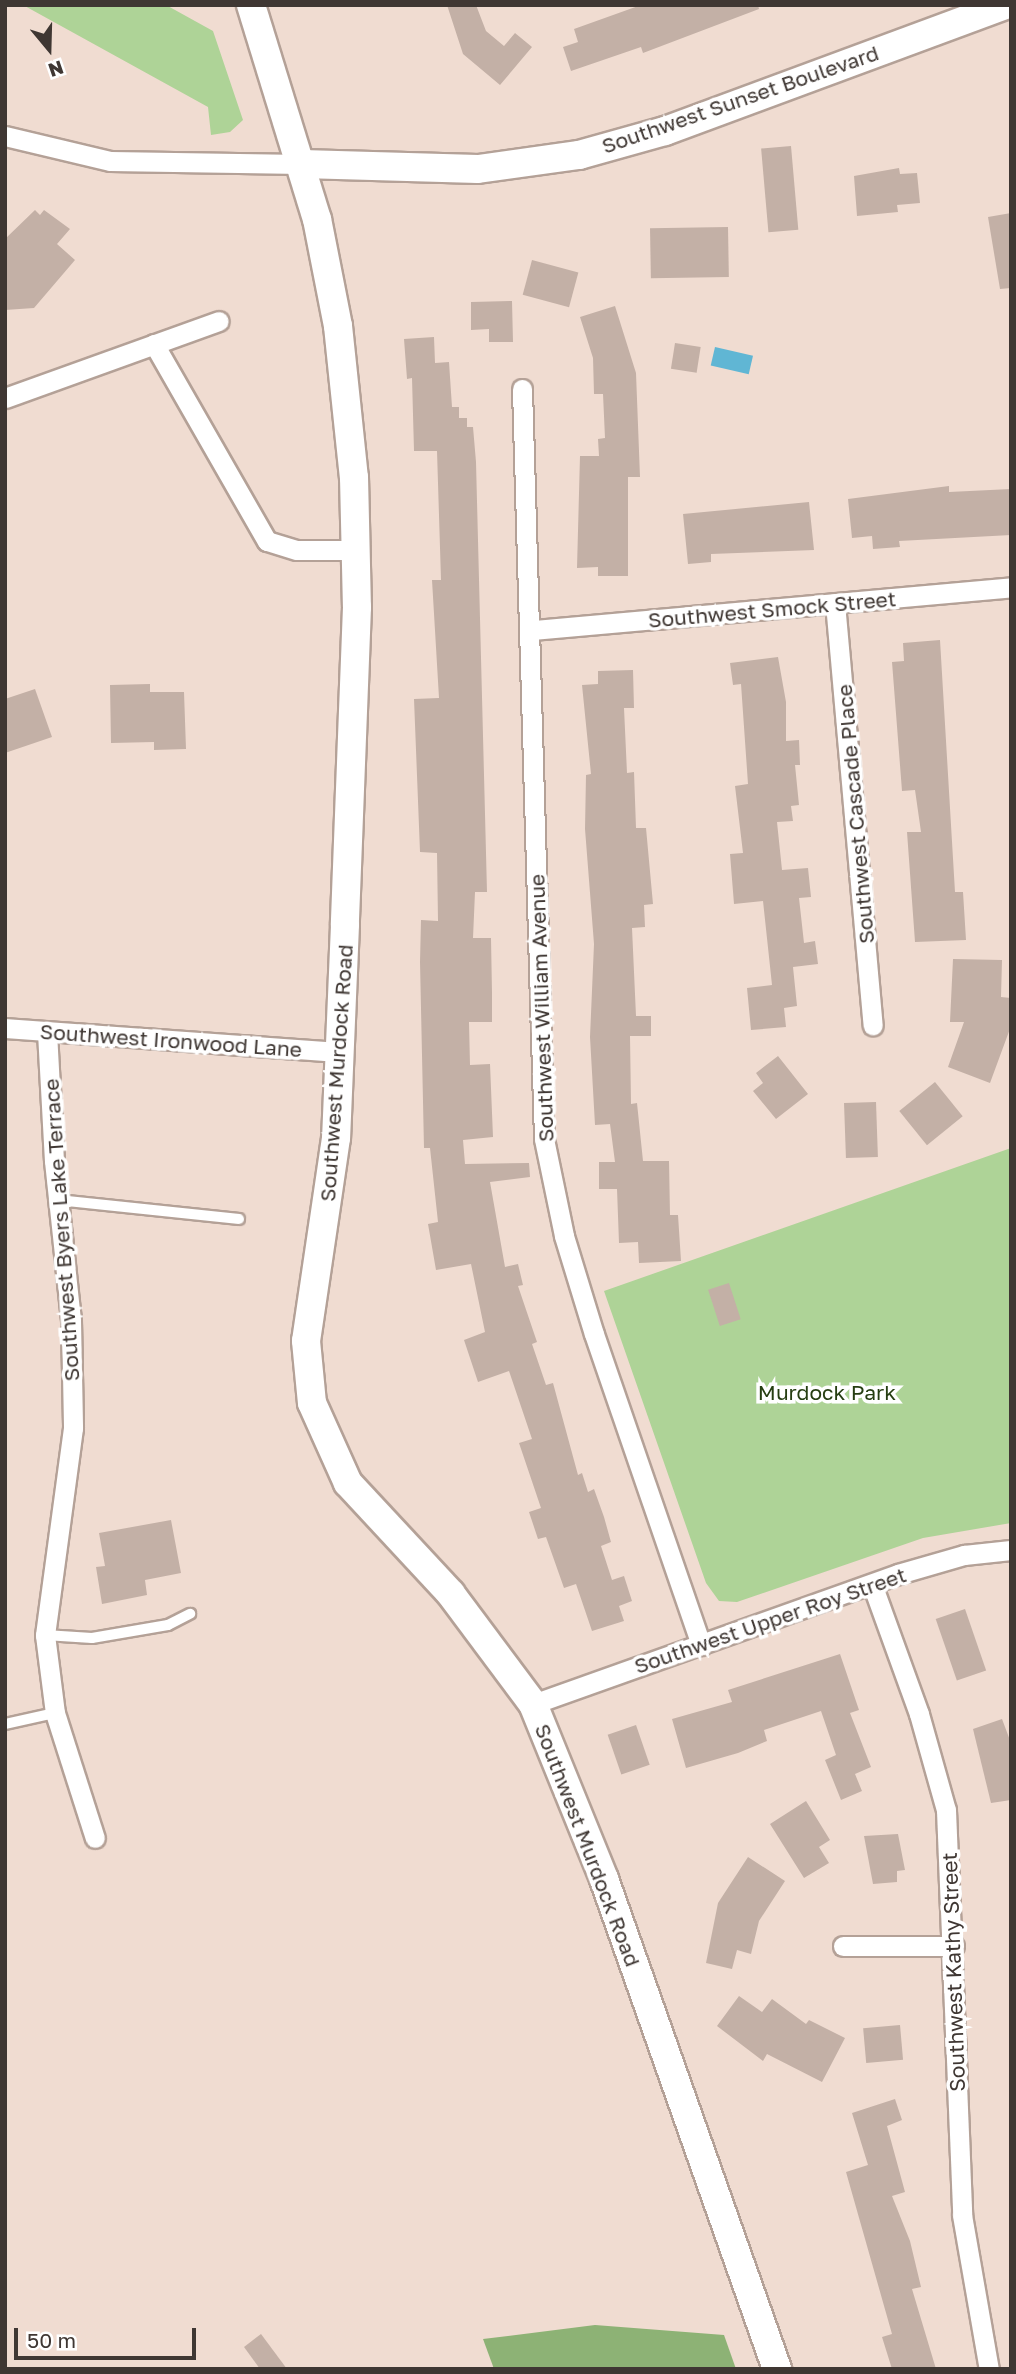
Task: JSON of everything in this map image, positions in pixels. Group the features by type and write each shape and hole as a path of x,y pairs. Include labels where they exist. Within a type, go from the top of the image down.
{"main road":[{"name":"Southwest Murdock Road","path":"251,5 302,164 338,326 351,433 357,550 336,1052 336,1138 306,1341 316,1416 348,1483 451,1594 533,1704 599,1867 777,2369"},
{"name":"Southwest Sunset Boulevard","path":"302,164 478,169 579,155 665,131 1005,5"}],"street":[{"path":"5,136 110,161 302,164"},
{"path":"5,398 219,321"},
{"path":"154,344 267,541 298,550 357,550"},
{"name":"Southwest William Avenue","path":"522,389 533,630 544,1139 564,1236 594,1334 701,1644"},
{"name":"Southwest Smock Street","path":"533,630 1011,587"},
{"name":"Southwest Cascade Place","path":"835,603 873,1026"},
{"name":"Southwest Ironwood Lane","path":"5,1028 336,1052"},
{"name":"Southwest Byers Lake Terrace","path":"47,1032 58,1200 71,1321 73,1428 45,1635 55,1713 95,1838"},
{"name":"Southwest Upper Roy Street","path":"533,1704 872,1584 964,1555 1011,1549"},
{"name":"Southwest Kathy Street","path":"872,1584 919,1714 946,1811 954,1946 962,2215 989,2369"},
{"path":"843,1946 954,1946"}],"lane":[{"path":"58,1200 239,1219"},
{"path":"45,1635 92,1639 168,1625 190,1614"},
{"path":"5,1724 55,1713"}],"green space":[{"path":"23,5 166,5 213,31 243,120 230,132 211,135 208,107"},
{"name":"Murdock Park","path":"1011,1148 1011,1523 923,1538 737,1602 719,1601 706,1583 604,1291"},
{"path":"595,2325 724,2335 736,2369 494,2369 483,2339"}],"water":[{"path":"715,347 753,356 749,374 711,366"}],"building":[{"path":"447,5 476,5 486,31 504,46 515,33 532,47 500,85 463,54"},
{"path":"641,5 758,5 759,9 643,53 641,47 571,71 563,47 578,42 574,29"},
{"path":"791,146 798,230 768,232 761,149"},
{"path":"899,168 900,174 917,173 920,203 897,205 898,212 857,216 854,176"},
{"path":"35,210 40,215 44,210 70,229 57,244 75,260 34,308 5,310 5,239"},
{"path":"1011,213 1011,288 1000,289 988,217"},
{"path":"728,227 729,277 651,278 650,228"},
{"path":"532,260 578,272 569,307 523,295"},
{"path":"512,301 513,342 489,342 489,329 471,330 471,302"},
{"path":"615,306 636,373 640,477 628,477 628,576 598,576 598,567 577,568 580,456 599,456 598,439 605,438 603,394 594,394 593,358 580,317"},
{"path":"434,337 435,363 449,362 452,407 459,407 459,418 467,418 467,427 473,427 476,462 487,892 475,892 473,938 491,938 492,1022 469,1022 470,1065 490,1064 493,1137 463,1140 465,1164 529,1163 530,1177 490,1182 505,1267 518,1264 523,1285 518,1286 537,1342 532,1344 546,1385 553,1383 578,1475 582,1473 588,1492 594,1489 604,1517 611,1542 601,1546 612,1580 624,1576 632,1601 619,1606 624,1621 592,1631 576,1584 564,1588 546,1537 538,1539 529,1512 541,1508 519,1443 532,1439 509,1371 478,1382 464,1340 485,1332 471,1264 436,1270 428,1224 438,1222 430,1148 424,1148 421,920 438,921 437,853 420,852 414,699 439,698 432,580 441,580 437,451 414,451 412,378 407,379 404,339"},
{"path":"675,343 701,347 697,373 671,369"},
{"path":"949,486 949,492 1011,489 1011,535 899,541 900,547 873,549 872,536 852,538 848,499"},
{"path":"809,502 814,550 711,554 711,562 688,564 683,514"},
{"path":"940,640 955,892 963,892 966,940 915,942 907,832 921,832 915,790 902,791 892,662 904,661 903,643"},
{"path":"778,657 786,702 786,741 799,740 800,765 795,765 799,805 791,806 793,821 777,822 782,870 808,868 811,897 799,898 804,943 815,941 818,964 793,967 797,1006 784,1008 786,1027 751,1030 747,988 772,985 763,901 734,904 730,854 743,853 735,786 748,784 741,684 733,685 730,663"},
{"path":"633,670 634,708 624,708 627,773 634,772 636,828 646,828 653,904 644,905 645,927 632,928 636,1016 651,1016 651,1036 630,1036 631,1104 637,1103 643,1161 669,1161 670,1215 678,1215 681,1261 639,1263 638,1242 619,1243 617,1189 599,1189 599,1162 615,1162 610,1124 595,1125 590,1037 594,944 585,829 586,775 591,774 582,685 598,684 598,671"},
{"path":"150,684 150,692 184,692 186,749 154,750 154,742 111,743 110,685"},
{"path":"35,689 52,737 5,753 5,699"},
{"path":"953,959 1002,960 1001,997 1011,998 1011,1026 990,1083 948,1067 964,1022 950,1022"},
{"path":"778,1056 808,1094 776,1119 753,1091 763,1083 756,1073"},
{"path":"935,1082 963,1116 927,1145 899,1111"},
{"path":"876,1102 878,1157 846,1158 844,1103"},
{"path":"729,1283 741,1319 720,1326 708,1290"},
{"path":"171,1520 181,1573 145,1580 147,1595 102,1604 96,1567 105,1566 99,1533"},
{"path":"965,1609 986,1670 957,1681 936,1619"},
{"path":"840,1654 859,1710 850,1713 871,1767 855,1774 862,1791 841,1800 825,1760 836,1755 821,1711 764,1730 767,1741 738,1753 686,1768 672,1719 732,1702 728,1690"},
{"path":"1002,1719 1011,1743 1011,1800 991,1803 973,1729"},
{"path":"636,1725 650,1765 621,1774 608,1735"},
{"path":"806,1801 830,1840 819,1847 829,1863 804,1878 770,1824"},
{"path":"898,1834 905,1870 897,1871 897,1882 873,1884 864,1836"},
{"path":"748,1857 785,1881 759,1921 751,1954 737,1950 732,1969 706,1963 718,1903"},
{"path":"739,1996 762,2012 772,1999 806,2024 809,2020 845,2038 822,2082 767,2054 763,2061 717,2026"},
{"path":"900,2025 903,2060 866,2063 863,2028"},
{"path":"895,2099 902,2120 887,2126 905,2192 892,2196 910,2241 921,2287 912,2289 936,2369 892,2369 882,2337 892,2334 846,2172 868,2165 852,2113"},
{"path":"261,2334 287,2369 260,2369 244,2347"}]}
